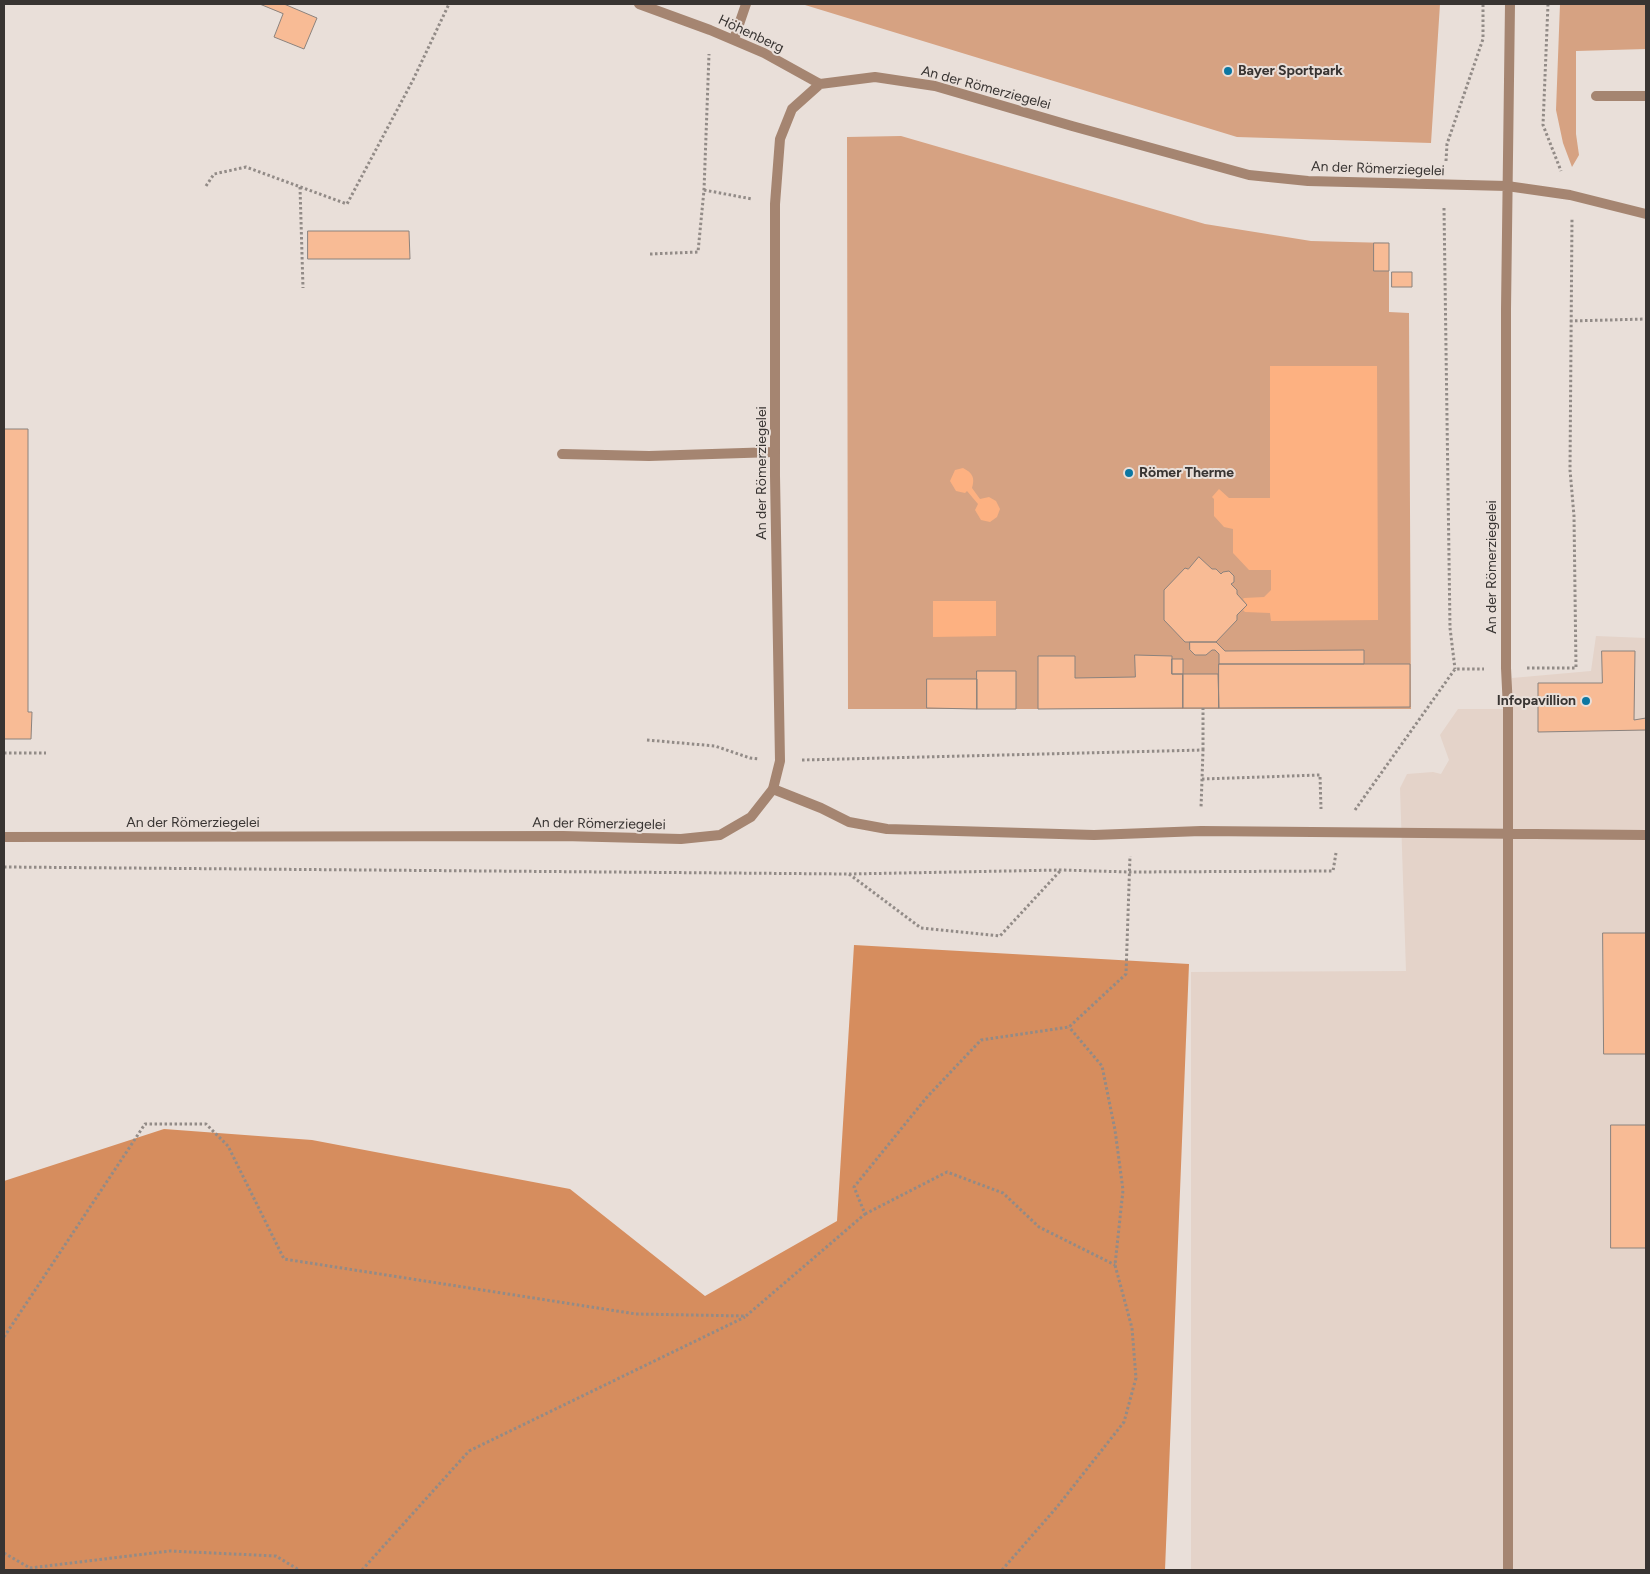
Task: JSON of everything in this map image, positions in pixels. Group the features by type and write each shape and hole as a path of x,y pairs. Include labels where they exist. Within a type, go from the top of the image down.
{"street":[{"name":"Höhenberg","path":"639,4 734,39 764,53 820,84"},
{"path":"734,39 746,4"},
{"name":"An der Römerziegelei","path":"1508,1570 1508,709 1506,668 1507,186 1510,4"},
{"name":"An der Römerziegelei","path":"4,837 563,836 681,839 720,835 751,817 772,789 780,761 775,452 775,204 780,139 792,109 820,84 875,76 935,86 1249,175 1308,181 1507,186"},
{"path":"1596,96 1646,96"},
{"path":"1507,186 1570,196 1646,214"},
{"path":"562,454 649,456 775,452"},
{"path":"772,789 821,808 849,822 887,829 1094,835 1201,831 1646,835"}],"path":[{"path":"206,186 214,174 246,167 347,204 414,80 450,4"},
{"path":"4,867 849,874 1061,870 1130,872 1333,870 1340,832 1455,669 1450,628 1444,185 1447,144 1483,39 1483,4"},
{"path":"1455,669 1576,668 1574,516 1570,470 1570,321 1573,229 1570,196 1543,125 1548,4"},
{"path":"650,254 698,252 704,190 710,30"},
{"path":"300,187 303,288"},
{"path":"704,190 775,204"},
{"path":"1570,321 1646,319"},
{"path":"1201,831 1203,708"},
{"path":"647,740 715,746 750,758 780,761 1203,750"},
{"path":"4,753 46,753"},
{"path":"1202,779 1320,775 1321,815"},
{"path":"865,1214 854,1187 927,1097 981,1040 1070,1026 1126,974 1130,872 1129,834"},
{"path":"849,874 921,928 1000,936 1061,870"},
{"path":"1002,1570 1057,1506 1124,1422 1136,1378 1132,1328 1115,1265 1124,1190 1115,1130 1102,1066 1070,1026"},
{"path":"4,1337 145,1124 206,1124 228,1146 284,1259 636,1314 746,1316"},
{"path":"362,1570 469,1451 746,1316 865,1214 946,1172 1003,1193 1039,1227 1115,1265"},
{"path":"4,1553 30,1568 170,1551 276,1556 299,1570"}],"shaded area":[{"name":"Bayer Sportpark","path":"795,4 1440,4 1431,143 1237,137 805,5"},
{"path":"1560,4 1646,4 1646,49 1576,51 1576,134 1579,155 1572,167 1563,143 1556,110"},
{"name":"Römer Therme","path":"901,136 1205,224 1311,241 1389,243 1389,312 1409,313 1411,709 848,709 847,137"},
{"path":"1270,366 1377,366 1378,620 1271,621 1270,613 1245,612 1243,610 1247,605 1244,598 1264,597 1271,590 1271,570 1249,570 1233,553 1233,529 1224,527 1214,516 1214,499 1212,497 1219,489 1229,498 1270,498"},
{"path":"963,468 972,476 972,488 980,499 989,497 996,501 1000,509 997,517 990,522 981,520 975,510 978,504 967,491 965,493 956,491 950,481 955,470"},
{"path":"933,601 996,601 996,636 933,637"},
{"path":"1596,636 1646,638 1646,1570 1191,1570 1191,972 1406,971 1400,788 1407,774 1433,772 1441,774 1449,760 1440,735 1458,709 1508,709 1512,678 1591,671"},
{"path":"854,945 1189,964 1165,1570 4,1570 4,1181 164,1129 312,1140 570,1189 705,1296 837,1221"}],"building":[{"path":"260,4 284,4 317,18 304,49 274,37 283,14"},
{"path":"308,231 409,231 410,259 308,259"},
{"path":"1374,243 1389,243 1389,271 1374,271"},
{"path":"1392,272 1412,272 1412,287 1392,287"},
{"path":"4,429 28,429 28,712 32,712 31,739 4,739"},
{"path":"1199,557 1212,569 1216,569 1221,574 1229,571 1234,576 1234,582 1231,584 1247,605 1237,615 1237,620 1216,642 1185,642 1164,620 1164,590 1185,568 1188,569"},
{"path":"1190,642 1216,642 1225,651 1364,650 1364,664 1219,664 1219,654 1215,650 1206,655 1195,655 1190,650"},
{"name":"Infopavillion","path":"1602,651 1635,651 1634,720 1646,718 1646,730 1538,732 1538,683 1602,683"},
{"path":"1135,655 1172,656 1172,674 1183,674 1183,708 1038,709 1038,656 1075,656 1075,678 1135,677"},
{"path":"1172,659 1183,659 1183,674 1172,674"},
{"path":"1219,664 1410,664 1410,707 1219,708"},
{"path":"977,671 1016,671 1016,709 977,709"},
{"path":"1183,674 1218,674 1219,708 1183,708"},
{"path":"927,679 977,679 977,709 927,708"},
{"path":"1603,933 1646,933 1646,1054 1604,1054"},
{"path":"1611,1125 1646,1125 1646,1248 1611,1248"}],"place":[{"name":"Bayer Sportpark","path":"1228,71"},
{"name":"Römer Therme","path":"1129,473"},
{"name":"Infopavillion","path":"1586,701"}]}
